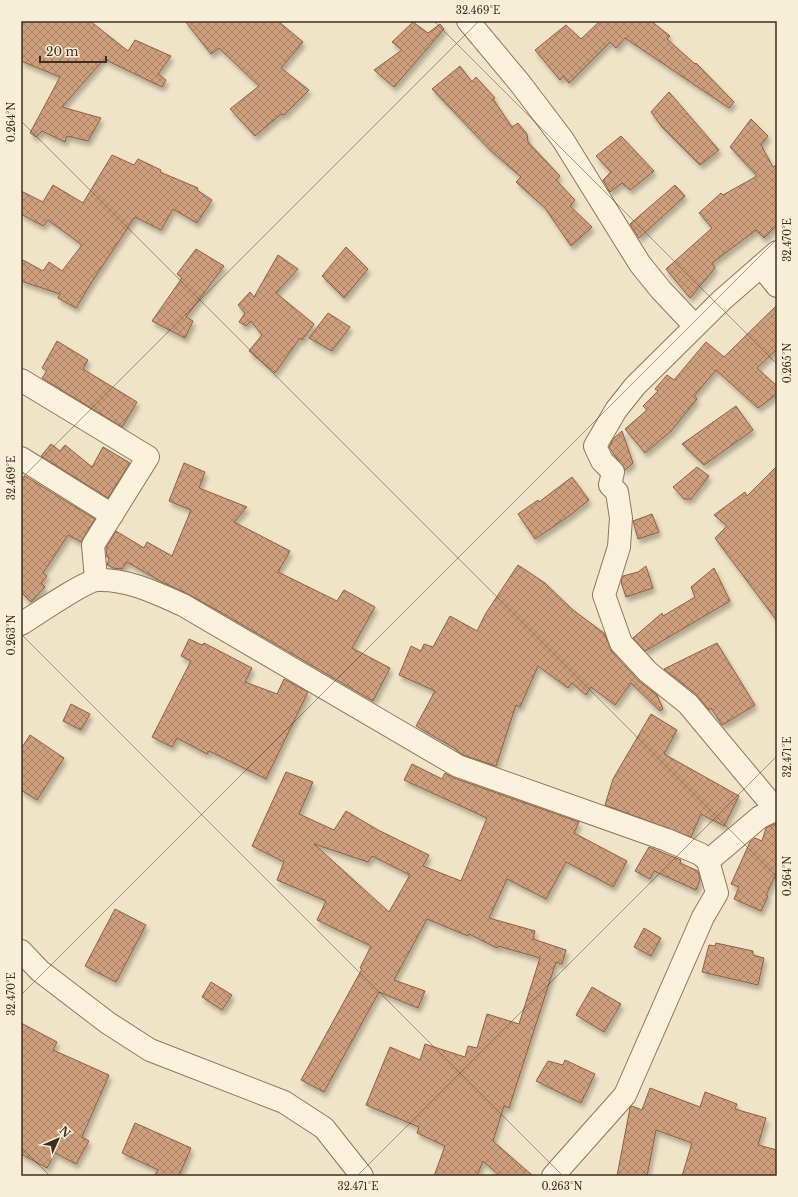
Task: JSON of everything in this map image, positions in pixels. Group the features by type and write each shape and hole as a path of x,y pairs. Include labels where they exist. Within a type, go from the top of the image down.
{"street":[{"path":"468,21 519,82 563,140 640,264 661,290 695,326"},
{"path":"708,861 760,816 773,811 768,800 688,704 648,672 621,643 604,595 619,548 621,518 617,492 610,485 613,472 602,461 595,446 616,410 635,386 695,326 769,259 777,286"},
{"path":"21,380 148,457 93,545 96,579"},
{"path":"21,458 112,515"},
{"path":"21,624 96,579 136,585 183,605 458,766 666,840 700,854 708,861 717,892 703,917 626,1095 553,1176"},
{"path":"21,951 40,971 108,1023 150,1050 284,1102 324,1128 362,1176"}],"building":[{"path":"21,21 90,21 128,51 135,40 171,56 158,74 166,80 162,87 104,59 62,107 101,118 88,141 67,136 65,142 42,131 36,137 30,133 60,77 21,61"},
{"path":"185,21 278,21 303,42 281,68 309,90 284,115 281,114 255,136 230,109 259,86 219,48 211,54"},
{"path":"600,21 651,21 670,36 667,39 695,64 696,63 734,102 729,108 625,38 616,48 610,42 569,83 563,76 560,80 535,50 566,25 581,39"},
{"path":"413,22 428,33 440,24 444,29 394,87 374,70 402,50 392,42"},
{"path":"460,66 472,82 476,77 495,98 493,99 512,127 518,123 527,134 528,142 560,176 556,180 575,200 570,206 592,227 571,246 545,208 516,182 521,177 491,151 432,89"},
{"path":"669,92 719,150 700,165 662,127 651,112"},
{"path":"751,119 768,136 761,145 773,167 777,165 777,225 764,238 756,230 712,263 715,268 690,298 666,269 712,228 699,213 721,193 723,195 757,176 730,147"},
{"path":"621,136 654,171 630,190 622,183 610,192 603,180 611,172 596,156"},
{"path":"112,155 134,165 138,159 161,170 160,172 198,188 197,190 212,200 197,223 173,209 161,230 135,217 76,308 58,298 60,294 21,281 21,259 43,271 49,262 62,271 82,245 48,220 43,226 21,214 21,191 43,202 53,185 83,203"},
{"path":"675,185 685,196 639,238 630,224"},
{"path":"346,247 368,269 344,298 322,276"},
{"path":"196,249 224,266 186,317 193,321 185,338 152,321 182,278 177,274"},
{"path":"278,255 298,269 276,293 314,324 302,340 300,338 275,373 249,351 262,335 251,321 246,326 239,322 245,313 238,305 250,292 254,297"},
{"path":"777,305 777,349 757,368 777,386 777,394 758,408 716,370 694,396 697,399 671,431 645,453 625,429 647,410 643,406 658,391 655,389 667,375 674,380 706,342 724,357"},
{"path":"328,313 350,327 332,351 309,338"},
{"path":"57,341 88,360 83,369 137,402 122,427 42,378 47,371 42,368"},
{"path":"736,406 753,430 704,465 682,444"},
{"path":"622,431 633,463 625,470 609,447 614,438"},
{"path":"51,444 60,451 65,445 92,467 103,447 130,463 108,498 41,456"},
{"path":"184,463 205,472 199,488 247,507 234,522 290,551 278,572 337,601 344,590 375,607 352,648 390,668 373,701 229,617 127,562 122,569 113,568 107,565 109,558 107,557 106,548 116,531 144,548 147,542 172,556 191,510 169,501"},
{"path":"777,466 777,621 715,538 727,526 714,515 745,492 747,496"},
{"path":"697,467 709,476 691,499 684,499 673,487"},
{"path":"25,476 95,519 81,542 68,535 43,573 47,576 41,583 45,587 31,602 21,592 21,481"},
{"path":"572,477 589,500 569,516 535,539 518,514 538,500 539,502"},
{"path":"652,514 659,532 638,539 633,521"},
{"path":"518,565 545,583 573,610 604,633 612,652 639,681 657,695 663,709 660,711 631,683 615,705 591,687 586,695 572,683 568,688 538,666 520,707 516,705 496,766 463,755 456,749 416,726 435,691 399,675 411,646 421,651 424,644 433,647 450,616 477,631 486,613"},
{"path":"646,566 653,588 626,597 621,582 623,576 638,572"},
{"path":"714,568 730,601 645,651 633,638 662,613 663,616 695,597 691,587"},
{"path":"189,639 202,645 204,643 252,668 245,682 277,694 284,679 308,692 266,779 209,751 207,754 177,738 172,747 152,737 191,661 181,656"},
{"path":"717,643 755,705 722,725 711,708 709,710 696,694 664,669"},
{"path":"71,704 90,714 81,730 63,721"},
{"path":"651,714 677,730 664,754 739,796 724,826 701,814 691,837 605,805 613,779"},
{"path":"30,735 64,758 37,800 21,790 21,749"},
{"path":"412,764 442,779 445,773 454,778 579,822 574,833 627,861 613,887 566,862 546,899 507,879 489,918 535,931 533,939 566,950 562,964 556,962 509,1108 504,1106 493,1141 533,1176 500,1176 483,1161 477,1176 434,1176 445,1146 417,1133 419,1127 366,1105 390,1047 420,1060 425,1044 465,1057 468,1046 477,1048 487,1014 519,1024 540,958 498,946 497,948 469,934 468,936 427,919 394,980 425,991 418,1008 379,992 324,1092 301,1080 362,969 360,968 371,946 317,920 326,901 277,880 284,862 252,846 286,772 313,782 299,814 334,830 346,811 378,830 429,855 423,866 461,881 487,818 404,780","holes":["314,844 368,862 372,856 410,875 389,912"]},
{"path":"777,823 777,872 766,895 768,896 761,911 734,899 739,887 731,884 750,842 755,838 762,841 766,828"},
{"path":"649,847 681,860 680,863 698,871 700,880 696,890 654,871 650,879 635,871"},
{"path":"115,909 146,925 116,982 85,966"},
{"path":"644,928 661,938 651,956 634,947"},
{"path":"716,943 753,951 753,955 764,958 758,985 702,972 709,945 715,946"},
{"path":"211,982 232,995 222,1010 202,997"},
{"path":"592,987 621,1004 604,1032 576,1015"},
{"path":"21,1023 57,1042 53,1050 109,1075 82,1137 89,1141 76,1164 55,1153 47,1168 21,1154"},
{"path":"565,1060 595,1074 581,1103 536,1081 548,1061 563,1065"},
{"path":"650,1088 700,1107 705,1092 737,1104 735,1109 766,1118 758,1145 777,1150 777,1176 682,1176 692,1143 656,1130 647,1176 617,1176 630,1108 632,1106 642,1110"},
{"path":"135,1123 191,1148 179,1176 154,1176 158,1170 122,1153"}]}
